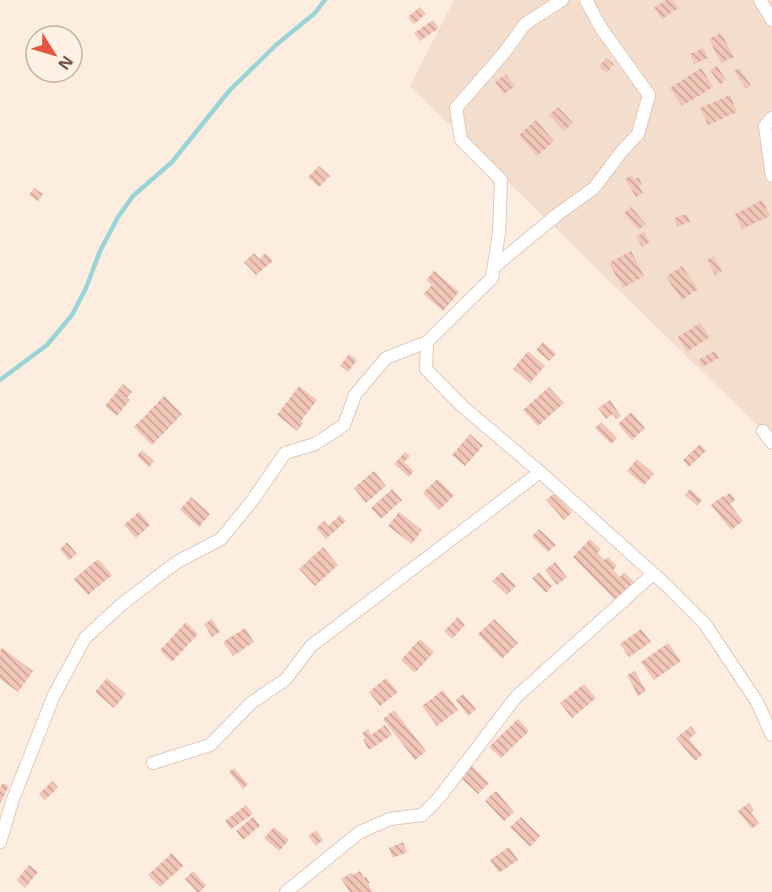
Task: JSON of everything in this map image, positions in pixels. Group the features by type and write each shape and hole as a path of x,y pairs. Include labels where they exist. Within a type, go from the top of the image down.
{"street":[{"path":"0,842 13,800 54,695 85,638 122,604 177,562 221,539 252,501 285,453 315,444 344,425 355,395 386,358 427,342 492,278 499,233 501,180 461,140 456,108 504,53 525,24 562,0"},
{"path":"495,266 558,214 594,188 638,134 649,95 601,28 586,0"},
{"path":"760,0 772,20"},
{"path":"772,118 765,126 772,176"},
{"path":"427,342 426,369 462,406 540,471 705,624 757,702 772,735"},
{"path":"764,431 772,443"},
{"path":"153,764 210,745 251,703 286,679 311,646 540,471"},
{"path":"286,892 360,832 390,819 422,815 438,799 516,697 653,574"}],"shaded area":[{"path":"454,0 772,0 772,437 763,431 410,86"}],"building":[{"path":"666,0 673,0 679,8 662,19 654,8"},
{"path":"420,7 426,14 414,24 408,17"},
{"path":"433,20 439,28 420,41 414,33"},
{"path":"721,33 734,57 721,63 709,39"},
{"path":"703,48 708,58 694,64 690,54"},
{"path":"606,58 614,64 607,73 599,67"},
{"path":"717,66 726,80 720,85 710,70"},
{"path":"701,68 713,87 682,106 670,88"},
{"path":"739,68 751,85 746,89 734,71"},
{"path":"506,74 515,86 504,94 495,82"},
{"path":"730,95 737,112 708,125 700,108"},
{"path":"558,107 573,123 564,131 549,115"},
{"path":"536,120 554,141 537,156 519,135"},
{"path":"319,166 330,176 319,187 308,177"},
{"path":"632,175 635,179 638,177 642,184 639,186 643,193 636,197 625,179"},
{"path":"34,188 43,194 38,201 29,195"},
{"path":"762,200 770,216 742,229 735,214"},
{"path":"631,207 646,224 638,230 624,213"},
{"path":"687,214 690,222 677,227 674,218"},
{"path":"644,232 650,242 642,247 636,237"},
{"path":"631,251 644,276 623,288 609,263"},
{"path":"254,253 259,259 266,253 273,261 256,275 244,262"},
{"path":"714,256 722,271 715,275 707,260"},
{"path":"682,266 698,289 682,300 666,277"},
{"path":"434,271 459,292 443,311 423,294 432,285 426,280"},
{"path":"700,323 710,337 687,352 678,337"},
{"path":"543,342 556,354 549,361 536,350"},
{"path":"528,351 545,366 530,383 513,369"},
{"path":"715,351 719,358 702,367 698,360"},
{"path":"349,354 357,360 348,372 340,366"},
{"path":"123,384 132,392 127,398 130,400 117,416 105,406"},
{"path":"299,386 317,400 301,421 303,423 297,431 277,415"},
{"path":"549,387 564,403 538,426 523,410"},
{"path":"164,396 182,414 152,445 134,427"},
{"path":"610,400 621,416 616,419 613,414 606,419 598,408"},
{"path":"631,412 645,428 632,440 618,424"},
{"path":"601,422 617,438 611,444 595,428"},
{"path":"470,434 483,446 465,466 452,455"},
{"path":"700,444 706,451 689,467 683,460"},
{"path":"142,450 154,461 149,467 137,456"},
{"path":"405,452 410,456 404,462 414,471 409,477 394,464"},
{"path":"637,459 654,474 644,485 627,471"},
{"path":"374,471 386,486 366,503 354,488"},
{"path":"437,479 454,495 439,510 423,493"},
{"path":"392,489 402,500 381,519 371,508"},
{"path":"690,489 702,500 697,506 685,495"},
{"path":"555,493 572,512 564,520 546,500"},
{"path":"730,493 735,500 730,504 743,521 731,530 711,505"},
{"path":"191,497 210,514 199,527 180,510"},
{"path":"139,512 150,525 136,538 124,525"},
{"path":"399,512 422,530 412,544 388,526"},
{"path":"340,515 346,521 326,539 316,528 324,521 328,526"},
{"path":"539,529 556,545 548,552 532,536"},
{"path":"590,539 601,550 597,553 604,560 608,557 617,566 613,570 620,577 624,572 635,583 616,601 573,557"},
{"path":"67,542 77,554 69,560 60,549"},
{"path":"323,547 338,565 315,586 299,569"},
{"path":"98,559 112,575 88,595 74,579"},
{"path":"555,562 567,577 557,585 545,570"},
{"path":"502,572 516,586 507,595 492,581"},
{"path":"539,572 552,586 546,593 532,578"},
{"path":"458,617 465,625 452,639 444,631"},
{"path":"212,619 220,632 212,637 204,624"},
{"path":"494,619 518,643 502,659 478,634"},
{"path":"186,622 198,634 172,662 160,650"},
{"path":"245,628 254,642 233,656 223,642"},
{"path":"641,629 651,642 629,657 620,644"},
{"path":"420,639 434,652 415,673 401,660"},
{"path":"668,643 681,661 654,680 641,662"},
{"path":"2,648 33,671 18,692 0,679 0,651"},
{"path":"635,671 646,691 638,696 627,675"},
{"path":"107,678 126,694 114,708 95,692"},
{"path":"386,678 398,692 380,706 369,692"},
{"path":"584,684 596,698 572,718 560,703"},
{"path":"443,690 458,710 437,726 422,706"},
{"path":"463,694 476,709 468,716 456,700"},
{"path":"394,710 426,751 415,760 383,719"},
{"path":"518,719 529,731 501,758 489,747"},
{"path":"385,725 392,735 369,750 362,733 368,729 371,735"},
{"path":"691,726 696,733 689,739 702,755 695,761 676,738"},
{"path":"470,764 489,783 478,794 459,776"},
{"path":"234,768 248,784 243,789 229,772"},
{"path":"52,781 58,787 45,800 39,794"},
{"path":"3,783 9,786 0,803 0,788"},
{"path":"496,791 514,812 504,821 485,801"},
{"path":"749,803 754,810 751,813 759,823 752,829 738,811"},
{"path":"246,805 253,814 231,829 225,821"},
{"path":"253,817 260,826 243,840 236,831"},
{"path":"521,817 540,836 530,847 510,827"},
{"path":"274,827 289,840 279,851 264,838"},
{"path":"316,830 323,840 316,846 308,836"},
{"path":"403,842 407,852 393,858 389,848"},
{"path":"509,847 518,860 499,873 490,860"},
{"path":"172,853 183,866 160,887 148,875"},
{"path":"29,865 38,872 25,888 17,880"},
{"path":"193,871 206,885 200,892 197,892 185,879"},
{"path":"360,871 370,883 368,884 373,892 350,892 341,879"}],"waterway":[{"path":"0,380 47,345 72,315 86,288 100,251 118,217 133,196 172,162 229,91 276,45 315,13 325,0"}]}
